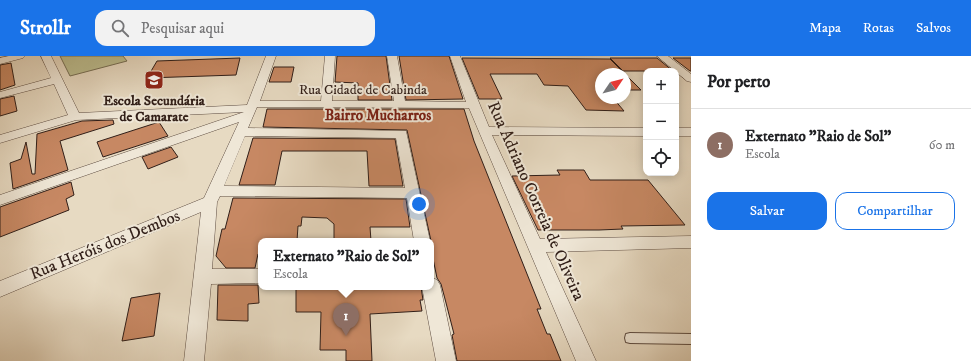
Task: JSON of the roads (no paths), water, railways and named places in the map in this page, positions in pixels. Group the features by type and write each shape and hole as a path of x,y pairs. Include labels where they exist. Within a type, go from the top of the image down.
{"street":[{"path":"0,61 20,56"},
{"path":"46,56 75,117"},
{"path":"194,361 213,196 251,109 271,56"},
{"path":"326,104 330,56"},
{"path":"392,56 400,105"},
{"name":"Rua Adriano Correia de Oliveira","path":"455,56 484,131 586,361"},
{"path":"662,56 691,79"},
{"path":"0,95 57,80"},
{"name":"Rua Cidade de Cabinda","path":"0,139 75,117 326,104 473,105"},
{"path":"0,200 251,109"},
{"path":"484,131 643,132"},
{"path":"241,132 402,134 421,238"},
{"path":"679,132 691,132"},
{"name":"Rua Heróis dos Dembos","path":"0,289 213,196 413,193"},
{"path":"535,246 691,242"},
{"path":"203,277 258,276"},
{"path":"432,290 446,361"}],"lane":[{"path":"630,338 691,339"}],"place":[{"name":"Escola Secundária de Camarate","path":"154,80"},
{"name":"Externato \"Raio de Sol\"","path":"346,336"}],"district":[{"name":"Bairro Mucharros","path":"378,115"}]}
